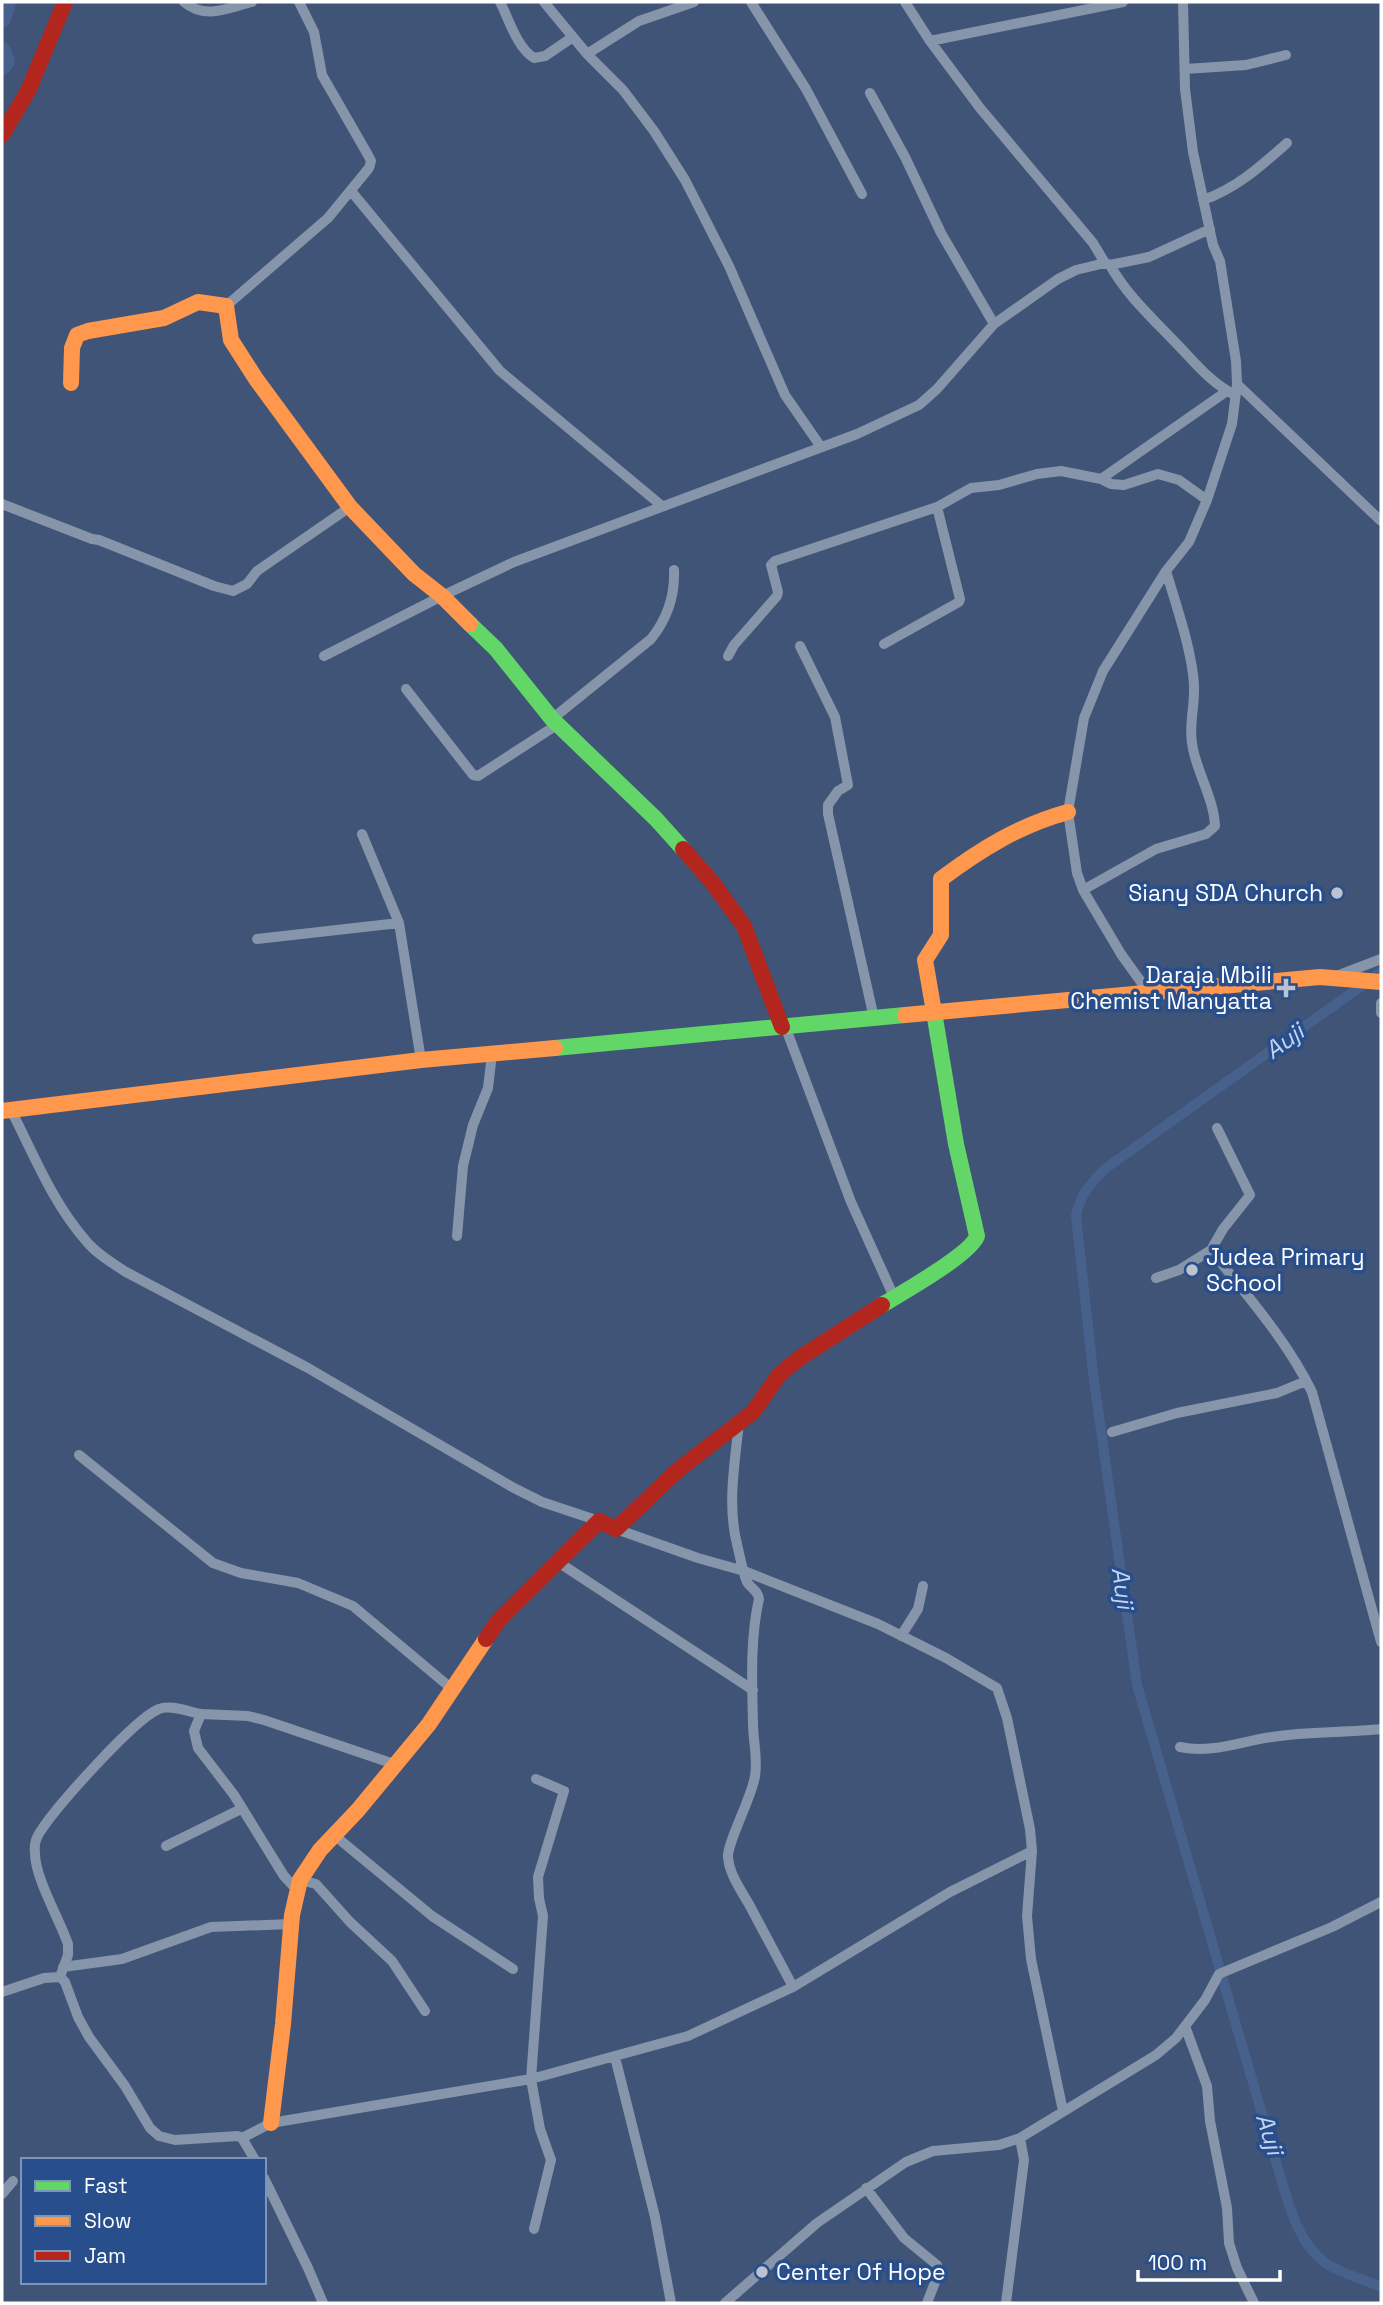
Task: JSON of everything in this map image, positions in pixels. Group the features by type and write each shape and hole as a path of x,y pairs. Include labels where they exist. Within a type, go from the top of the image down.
{"street":[{"path":"2,135 28,90 65,2"},
{"path":"184,2 191,8 210,13 252,2"},
{"path":"71,383 72,348 77,335 164,318 198,302 226,306 328,218 369,168 371,161 354,127 322,75 313,32 299,2"},
{"path":"500,2 528,55 534,58 545,56 573,37"},
{"path":"544,2 587,54 623,90 654,131 685,180 729,266 785,396 821,447"},
{"path":"587,54 639,21 694,2"},
{"path":"751,2 806,89 862,194"},
{"path":"905,2 930,41 980,108 1093,243 1140,306 1208,376 1233,390 1381,521"},
{"path":"930,41 1123,2"},
{"path":"1149,993 1121,954 1083,890 1076,873 1068,812 1084,718 1094,694 1115,649 1166,571 1189,542 1208,500 1232,424 1233,390 1220,261 1213,245 1203,200 1185,89 1183,2"},
{"path":"1185,69 1246,65 1286,55"},
{"path":"870,93 905,157 941,233 994,324"},
{"path":"1203,200 1215,196 1257,170 1287,142"},
{"path":"351,191 500,371 662,506"},
{"path":"324,656 514,562 856,434 919,405 937,389 994,324 1058,279 1076,270 1149,257 1210,229"},
{"path":"226,306 231,340 256,379 350,507 414,574 442,596 496,649 552,719 656,819 744,926 851,1202 894,1297"},
{"path":"1101,479 1233,390"},
{"path":"728,656 734,645 777,596 771,565 775,561 937,507 971,488 999,485 1037,474 1061,471 1124,485 1158,474 1180,480 1208,500"},
{"path":"2,504 37,520 49,522 92,540 99,540 233,591 247,584 257,571 350,507"},
{"path":"884,644 959,602 937,507"},
{"path":"552,719 651,639 663,624 674,594 674,570"},
{"path":"1083,890 1156,849 1206,834 1215,826 1193,751 1189,729 1194,687 1192,672 1166,571"},
{"path":"800,646 835,717 848,785 838,791 828,805 828,814 874,1018"},
{"path":"406,689 473,775 478,776 542,736 552,728 552,719"},
{"path":"616,1529 678,1470 753,1412 779,1375 798,1359 968,1250 975,1242 977,1236 956,1144 925,960 941,935 941,879 985,845 1039,818 1068,812"},
{"path":"362,834 399,923 421,1060"},
{"path":"257,939 399,923"},
{"path":"1332,978 1381,960"},
{"path":"1063,2111 1031,1959 1027,1916 1032,1851 1025,1803 1007,1718 997,1688 878,1624 744,1571 698,1559 542,1502 308,1368 126,1272 88,1243 68,1217 7,1111 421,1060 783,1026 1332,978 1381,982"},
{"path":"1381,1003 1381,1013"},
{"path":"457,1237 465,1156 473,1125 488,1088 492,1054"},
{"path":"1156,1278 1179,1270 1210,1250 1250,1195 1217,1128"},
{"path":"1210,1250 1273,1327 1306,1381 1323,1430 1381,1642"},
{"path":"1112,1432 1177,1413 1277,1393 1306,1381"},
{"path":"739,1422 733,1516 744,1571 759,1600 754,1638 753,1690 757,1759 755,1778 728,1860 742,1892 793,1987"},
{"path":"79,1455 213,1563 241,1573 298,1584 353,1606 452,1689"},
{"path":"271,2123 291,1924 299,1885 320,1850 397,1765 429,1724 498,1621 599,1521"},
{"path":"558,1562 753,1690"},
{"path":"901,1636 918,1609 923,1586"},
{"path":"397,1765 264,1720 248,1716 201,1714 167,1707 157,1709 137,1724 94,1768 37,1835 34,1852 37,1867 68,1944 68,1955 62,1972 78,2017 150,2128 159,2136 175,2140 230,2135 242,2138 271,2123 531,2079 688,2036 793,1987 950,1892 1032,1851"},
{"path":"201,1714 194,1731 195,1743 234,1795 284,1875 299,1885 316,1884 350,1922 392,1961 425,2011"},
{"path":"1180,1747 1210,1750 1272,1737 1381,1729"},
{"path":"534,2229 551,2160 536,2114 531,2079 543,1916 538,1877 564,1791 536,1780"},
{"path":"166,1846 241,1809"},
{"path":"334,1835 432,1916 513,1969"},
{"path":"725,2303 817,2223 918,2155 999,2144 1020,2138 1156,2055 1176,2038 1205,2000 1219,1974 1332,1927 1381,1902"},
{"path":"2,1992 62,1972 122,1959 211,1927 291,1924"},
{"path":"1185,2026 1207,2086 1210,2121 1227,2208 1229,2243 1237,2268 1254,2303"},
{"path":"615,2057 653,2205 671,2303"},
{"path":"242,2138 255,2158"},
{"path":"1006,2303 1024,2160 1020,2138"},
{"path":"2,2194 13,2181"},
{"path":"266,2182 323,2303"},
{"path":"866,2188 904,2238 937,2265 939,2272 927,2303"}],"waterway":[{"path":"2,19 7,2"},
{"path":"2,51 6,61 2,66"},
{"name":"Auji","path":"1381,972 1106,1168 1083,1195 1076,1216 1094,1381 1137,1685 1293,2216 1308,2245 1330,2266 1381,2287"}],"traffic: fast":[{"path":"470,624 496,649 552,719 656,819 683,849"},
{"path":"882,1305 950,1263 972,1244 977,1236 956,1144 934,1012"},
{"path":"555,1048 905,1015"}],"traffic: slow":[{"path":"71,383 72,348 77,335 164,318 198,302 226,306 231,340 256,379 350,507 414,574 442,596 470,624"},
{"path":"934,1012 925,960 941,935 941,879 1002,839 1050,817 1068,812"},
{"path":"905,1015 1320,977 1381,982"},
{"path":"2,1111 421,1060 555,1048"},
{"path":"271,2123 292,1915 300,1880 320,1850 358,1810 429,1724 486,1639"}],"traffic: jam":[{"path":"2,135 28,91 65,2"},
{"path":"683,849 712,882 744,926 782,1027"},
{"path":"486,1639 498,1621 599,1521 616,1529 678,1470 753,1412 779,1375 798,1359 882,1305"}],"place":[{"name":"Siany SDA Church","path":"1337,893"},
{"name":"Daraja Mbili Chemist Manyatta","path":"1286,988"},
{"name":"Judea Primary School","path":"1192,1270"},
{"name":"Center Of Hope","path":"762,2272"}]}
